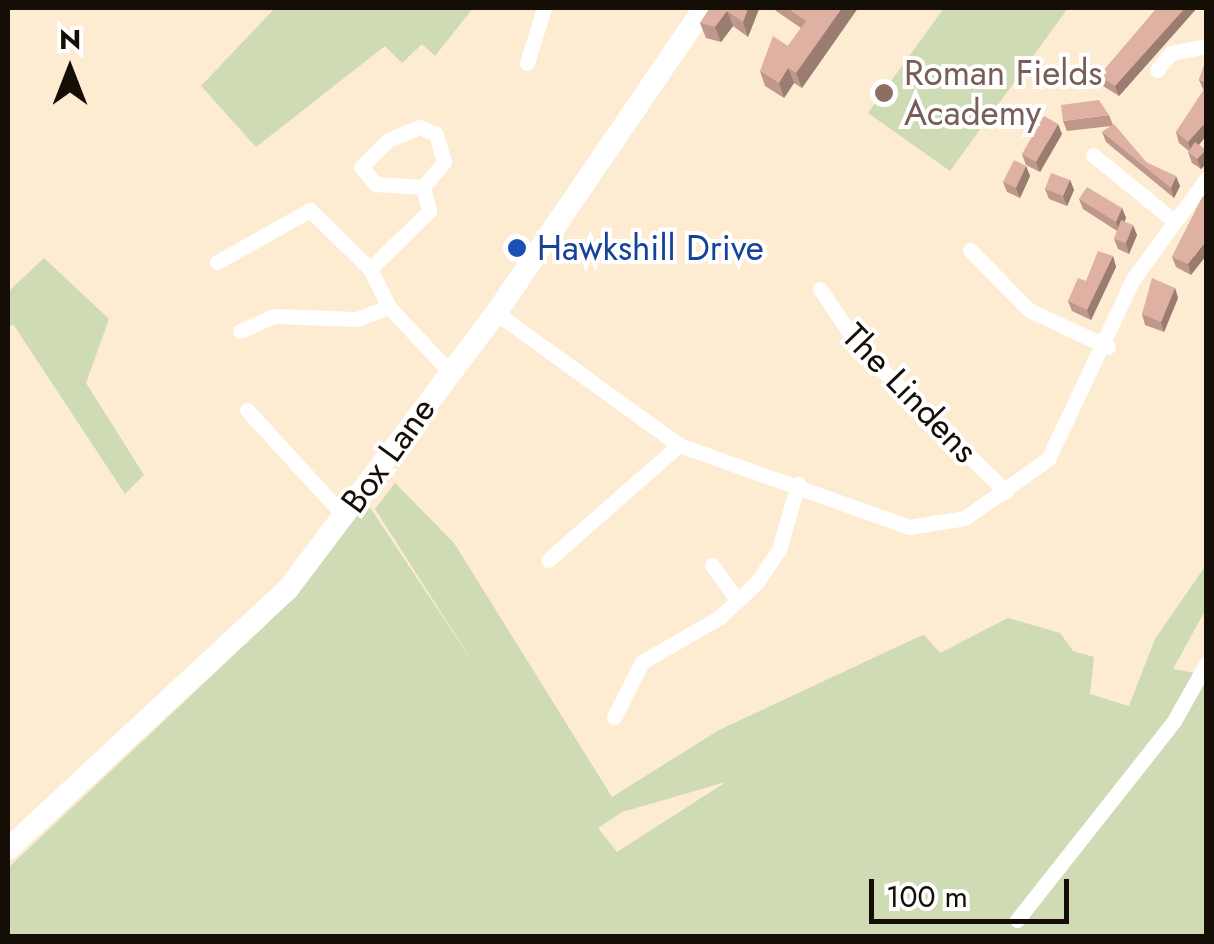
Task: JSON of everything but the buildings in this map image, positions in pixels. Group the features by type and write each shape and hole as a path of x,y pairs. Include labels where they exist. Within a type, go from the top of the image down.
{"main road":[{"name":"Box Lane","path":"8,849 269,609 344,516 448,370 496,313 704,8"}],"street":[{"path":"527,63 544,8"},
{"path":"1157,70 1172,53 1203,46"},
{"path":"419,127 436,134 444,162 423,187 376,184 362,167 388,140 419,127"},
{"path":"1093,155 1173,220"},
{"path":"496,313 679,445 798,484 909,527 965,518 1048,459 1108,347 1133,279 1206,179"},
{"path":"370,269 429,211 423,187"},
{"path":"217,262 310,210 370,269 389,307 448,370"},
{"path":"970,250 1029,310 1108,347"},
{"name":"The Lindens","path":"820,290 859,347 1006,492"},
{"path":"240,331 274,316 356,319 389,307"},
{"path":"246,410 344,516"},
{"path":"548,560 679,445"},
{"path":"614,717 642,662 738,601 779,549 798,484"},
{"path":"712,565 738,601"},
{"path":"1017,920 1174,721 1206,664"}],"green space":[{"path":"275,8 473,8 435,56 422,44 402,63 385,46 256,147 201,86"},
{"path":"944,8 1068,8 950,171 868,113"},
{"path":"44,258 109,319 86,383 144,475 125,494 13,324 8,328 8,292"},
{"path":"395,483 454,543 612,797 719,730 916,638 924,635 940,653 1008,618 1060,633 1073,651 1094,657 1090,694 1129,706 1155,639 1206,565 1206,609 1173,669 1206,675 1206,934 8,936 8,868 268,623 367,503 478,670 375,509","holes":["726,782 617,852 598,828 622,812"]}],"place":[{"name":"Roman Fields Academy","path":"884,93"},
{"name":"Hawkshill Drive","path":"517,248"}]}
